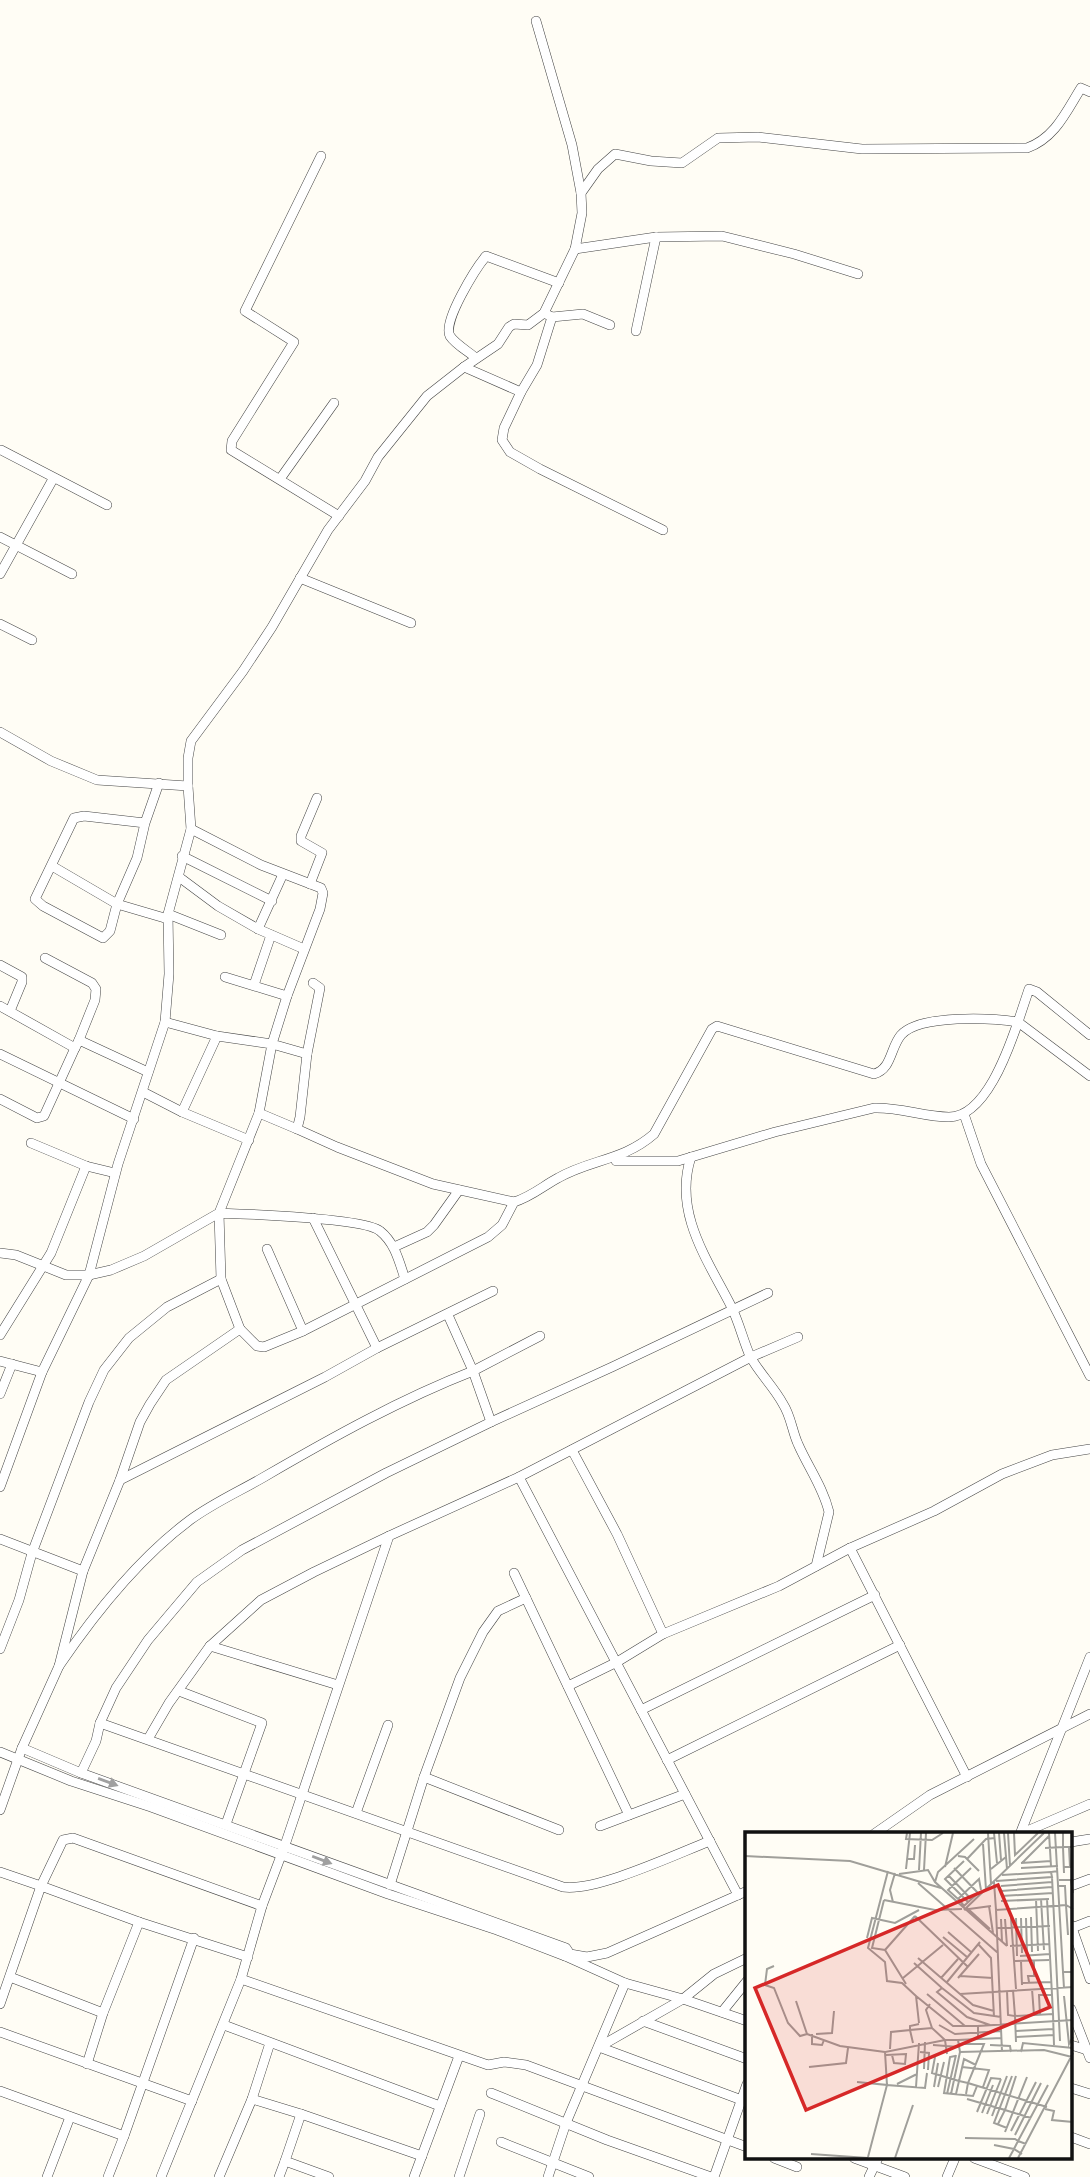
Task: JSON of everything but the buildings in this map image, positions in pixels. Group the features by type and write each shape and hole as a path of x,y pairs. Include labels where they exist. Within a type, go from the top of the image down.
{"street":[{"path":"536,21 572,145 582,213 575,249 548,315 537,365 504,428 502,440 510,452 540,469 663,530"},
{"path":"581,193 598,169 615,154 651,161 682,163 718,138 758,137 862,149 1027,148 1042,142 1053,131 1081,88 1090,92"},
{"path":"321,156 245,311 294,342 232,441 231,450 339,516"},
{"path":"575,249 656,237 722,236 858,274"},
{"path":"636,331 656,237"},
{"path":"476,358 450,335 448,326 456,306 486,256 559,283"},
{"path":"0,1487 42,1372 89,1275 116,1173 165,1022 169,974 168,916 191,829 188,762 191,741 243,670 378,457 427,396 498,344 514,324 528,325 548,315 583,314 610,325"},
{"path":"464,367 521,392"},
{"path":"280,480 334,403"},
{"path":"1,450 107,505"},
{"path":"0,575 53,479"},
{"path":"0,537 72,574"},
{"path":"300,578 411,623"},
{"path":"0,624 32,640"},
{"path":"0,732 80,775 110,782 188,786"},
{"path":"145,823 84,816 74,818 35,899 103,938 110,931 117,904 138,858 145,823 159,783"},
{"path":"310,884 322,853 301,841 301,836 317,798"},
{"path":"191,829 283,874 321,888 323,893 320,909 272,1044 260,1113 219,1213 221,1279 240,1329 257,1346 264,1347 303,1331 353,1303 488,1237 502,1225 514,1202"},
{"path":"182,856 272,901"},
{"path":"52,866 117,904 168,916 221,934"},
{"path":"258,929 283,874"},
{"path":"178,877 218,906 258,929 304,948"},
{"path":"254,985 271,935"},
{"path":"0,1100 40,1118 44,1116 95,1000 96,989 92,983 45,958"},
{"path":"0,965 22,977 10,1011"},
{"path":"225,978 287,996"},
{"path":"297,1129 307,1054 320,988 313,983"},
{"path":"604,1160 678,1161 775,1132 874,1108 950,1117 964,1114 974,1108 1002,1063 1027,992 1032,989 1090,1035"},
{"path":"0,1006 77,1044 148,1072"},
{"path":"260,1113 337,1147 433,1184 514,1202 556,1180 623,1155 654,1135 712,1028 718,1026 874,1074 886,1067 899,1038 909,1029 956,1018 997,1019 1018,1022 1090,1076"},
{"path":"165,1022 217,1036 272,1044 307,1054"},
{"path":"182,1112 217,1036"},
{"path":"0,1054 134,1119"},
{"path":"143,1092 182,1112 249,1140"},
{"path":"964,1114 981,1164 1090,1376"},
{"path":"31,1143 86,1166 116,1173"},
{"path":"691,1157 685,1176 685,1188 697,1242 733,1309 751,1357 785,1406 799,1446 827,1503 829,1512 816,1566"},
{"path":"0,1335 51,1253 86,1166"},
{"path":"394,1247 426,1232 434,1225 459,1190"},
{"path":"0,1253 16,1255 66,1275 89,1275 111,1270 144,1256 219,1213 313,1218 377,1228 394,1247 405,1279"},
{"path":"313,1218 377,1348"},
{"path":"267,1249 303,1331"},
{"path":"0,1649 19,1600 32,1553 89,1402 104,1370 129,1338 167,1307 221,1279"},
{"path":"120,1480 493,1291"},
{"path":"81,1773 116,1688 148,1640 197,1582 242,1550 491,1422 768,1293"},
{"path":"448,1315 473,1371 491,1422"},
{"path":"59,1666 83,1572 120,1480 139,1422 166,1380 240,1329"},
{"path":"0,1810 22,1748 59,1666 94,1614 159,1547 191,1519 287,1464 434,1386 473,1371 540,1336"},
{"path":"148,1739 210,1646 261,1600 389,1536 519,1477 751,1357 798,1337"},
{"path":"0,1361 42,1372"},
{"path":"0,1394 12,1364"},
{"path":"568,1686 617,1662 663,1634 779,1586 850,1548 934,1511 1002,1474 1052,1454 1090,1449"},
{"path":"572,1450 617,1534 663,1634"},
{"path":"519,1477 710,1841 742,1893 607,1954 587,1957 566,1954"},
{"path":"161,2177 241,1979 262,1906 389,1536"},
{"path":"0,1539 83,1572"},
{"path":"850,1548 967,1777"},
{"path":"514,1573 629,1815"},
{"path":"641,1710 875,1595"},
{"path":"390,1885 424,1777 460,1678 482,1632 498,1611 526,1598"},
{"path":"667,1760 900,1645"},
{"path":"210,1646 338,1685"},
{"path":"1021,1832 1090,1657"},
{"path":"179,1691 262,1723 226,1824"},
{"path":"877,1832 930,1795 1090,1714"},
{"path":"100,1723 571,1888 602,1882 710,1841"},
{"path":"356,1813 388,1725"},
{"path":"22,1748 81,1773 226,1824 283,1850 566,1954 625,1983 745,2020"},
{"path":"0,1752 71,1781 541,1937 566,1948 566,1954"},
{"path":"424,1777 559,1830"},
{"path":"600,1826 685,1794"},
{"path":"1025,1832 1090,1804"},
{"path":"0,2004 41,1886 63,1840 73,1838 262,1906"},
{"path":"1072,1842 1090,1839"},
{"path":"0,1872 139,1922 248,1956"},
{"path":"1072,1886 1090,1879"},
{"path":"1072,1927 1090,1921"},
{"path":"87,2064 103,2013 139,1922"},
{"path":"1072,1930 1090,1979"},
{"path":"107,2177 194,1938"},
{"path":"599,2047 683,1999 714,1974 745,1959"},
{"path":"10,1977 103,2013"},
{"path":"241,1979 488,2065 504,2062 526,2064 745,2146"},
{"path":"548,2177 566,2123 625,1983"},
{"path":"722,2012 745,1983"},
{"path":"1072,2011 1089,2055"},
{"path":"643,2021 745,2058"},
{"path":"224,2025 440,2106"},
{"path":"0,2032 192,2101"},
{"path":"219,2177 252,2099 270,2043"},
{"path":"1072,2046 1089,2055"},
{"path":"491,2094 712,2177 745,2102 599,2047"},
{"path":"414,2177 459,2056"},
{"path":"1072,2088 1090,2094"},
{"path":"0,2091 124,2136"},
{"path":"252,2099 422,2156"},
{"path":"279,2177 301,2114"},
{"path":"459,2177 480,2114"},
{"path":"47,2177 70,2117"},
{"path":"1072,2137 1090,2144"},
{"path":"501,2142 589,2177"},
{"path":"779,2160 797,2167"},
{"path":"947,2177 954,2160"},
{"path":"979,2160 1026,2177"},
{"path":"285,2161 329,2177"},
{"path":"869,2177 876,2161 905,2177"},
{"path":"994,2177 998,2167"}]}
